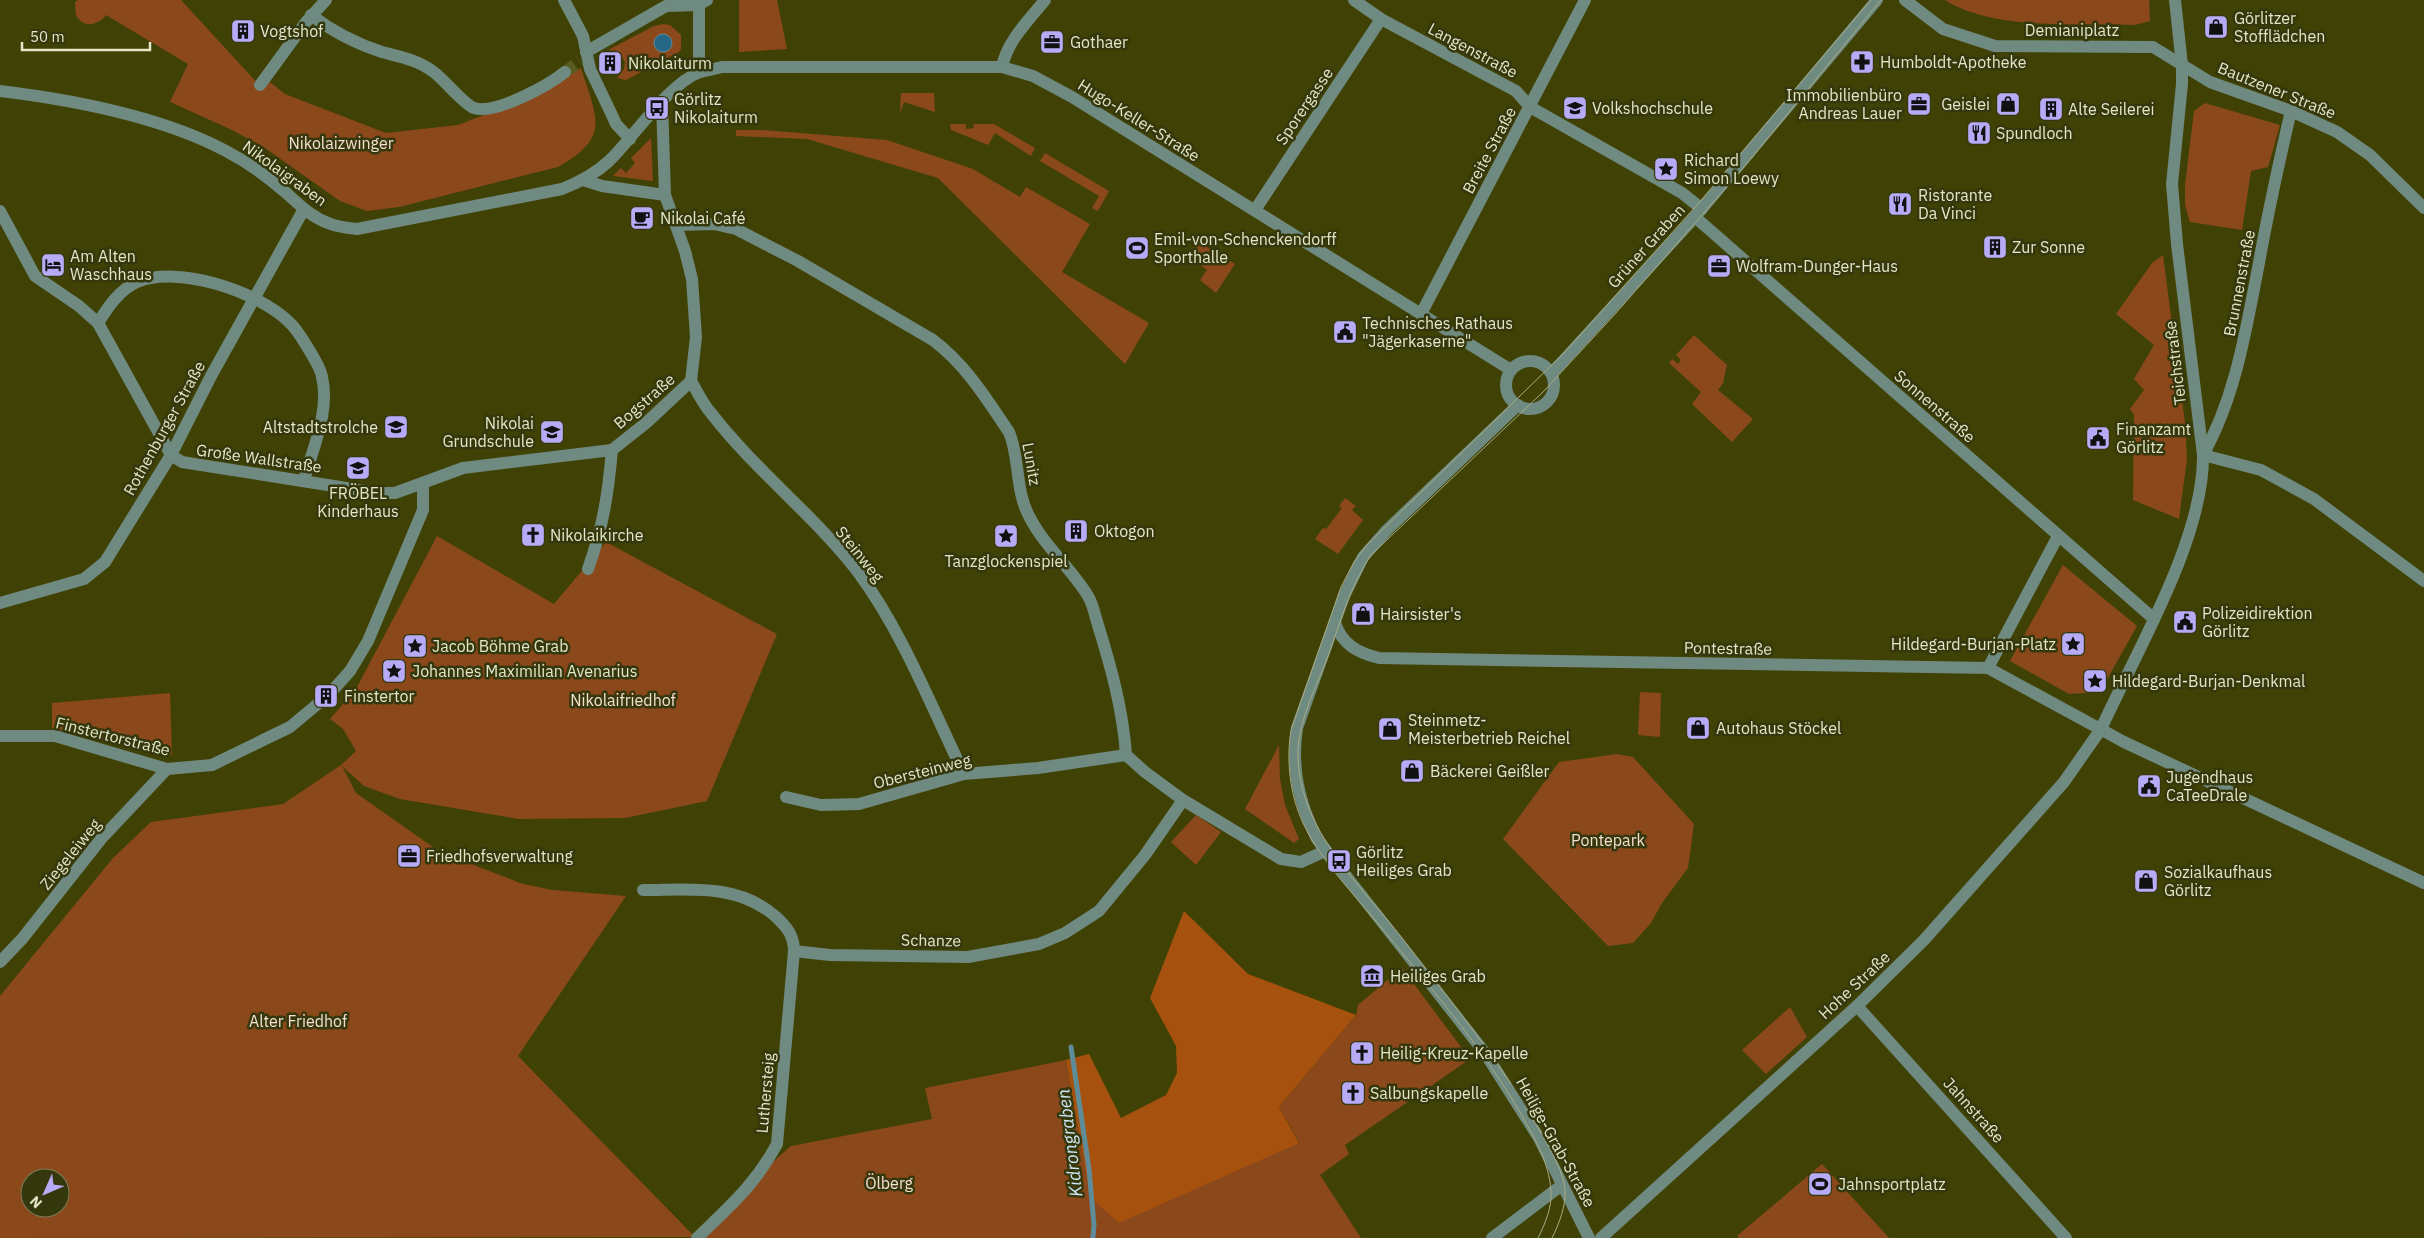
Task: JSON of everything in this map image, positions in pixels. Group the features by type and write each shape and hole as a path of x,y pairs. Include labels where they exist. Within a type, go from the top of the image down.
{"street":[{"path":"260,85 311,15 326,0"},
{"path":"564,0 583,36 585,56 616,124 630,139"},
{"path":"1002,67 1004,58 1014,39 1045,0"},
{"name":"Langenstraße","path":"1354,0 1381,19 1516,91 1530,107 1682,193 1698,213"},
{"name":"Breite Straße","path":"1421,314 1585,0"},
{"name":"Grüner Graben","path":"1552,373 1698,213 1877,0"},
{"name":"Demianiplatz","path":"1905,0 1942,28 1996,46 2153,47 2182,64"},
{"path":"2175,0 2182,64"},
{"path":"585,56 666,6 702,2 699,72"},
{"path":"311,15 330,29 365,45 418,62 451,86 465,102 475,109 492,107 517,100 539,89 565,72"},
{"name":"Sporergasse","path":"1255,210 1381,19"},
{"name":"Bautzener Straße","path":"2182,64 2210,82 2291,111 2337,132 2370,155 2424,208"},
{"name":"Teichstraße","path":"2101,729 2154,619 2186,542 2203,474 2203,455 2172,184 2182,64"},
{"name":"Hugo-Keller-Straße","path":"699,72 722,67 1002,67 1033,76 1072,97 1511,370"},
{"name":"Nikolaigraben","path":"0,91 74,103 142,119 186,133 227,152 266,177 304,209 328,224 357,229 562,188 583,180 608,163 662,102 686,80 699,72"},
{"path":"583,180 602,186 665,195 662,102"},
{"name":"Brunnenstraße","path":"2203,455 2215,434 2242,356 2272,191 2291,111"},
{"name":"Bogstraße","path":"588,570 602,528 607,503 612,450 646,423 691,381 696,337 692,280 665,195"},
{"name":"Rothenburger Straße","path":"0,603 84,579 105,562 171,455 254,297 304,209"},
{"path":"0,211 35,276 79,306 98,323 171,455"},
{"name":"Sonnenstraße","path":"1698,213 2058,536 2154,619"},
{"name":"Lunitz","path":"676,225 714,224 736,229 798,260 933,340 966,369 1009,432 1013,443 1023,502 1029,517 1088,597 1105,647 1124,725 1126,754"},
{"path":"98,323 109,306 125,289 156,276 213,283 254,297 290,322 301,336 322,375 325,394 323,413 304,480"},
{"path":"1530,360 1543,364 1552,373 1554,386 1549,400 1536,408 1518,405 1510,398 1506,387 1511,370 1523,362 1530,360"},
{"name":"Steinweg","path":"691,381 716,420 768,478 839,549 859,574 899,640 964,774"},
{"path":"1335,622 1352,576 1374,544 1518,405"},
{"name":"Große Wallstraße","path":"171,455 182,462 206,468 304,480 378,493 395,492 423,484 463,468 612,450"},
{"path":"2203,455 2261,470 2314,499 2424,581"},
{"path":"333,690 350,671 368,641 423,510 423,484"},
{"path":"1988,668 2058,536"},
{"name":"Pontestraße","path":"1335,622 1337,630 1345,640 1363,654 1379,658 1988,668 2101,729 2194,776 2424,883"},
{"name":"Heilige-Grab-Straße","path":"1335,622 1297,728 1294,747 1295,772 1301,802 1312,828 1325,851 1485,1053 1539,1138 1589,1238"},
{"name":"Finstertorstraße","path":"0,736 55,736 168,769 212,765 290,727 320,702"},
{"name":"Hohe Straße","path":"1601,1238 1857,1006 1924,940 2058,789 2101,729"},
{"path":"1126,754 1145,772 1184,800 1281,859 1292,862 1308,860 1325,851"},
{"name":"Obersteinweg","path":"786,797 821,805 859,804 964,774 1038,768 1126,754"},
{"name":"Ziegeleiweg","path":"0,962 22,939 101,839 168,769"},
{"name":"Schanze","path":"794,951 830,955 968,957 1039,944 1065,933 1099,911 1145,855 1184,800"},
{"path":"643,890 720,890 748,897 767,909 789,930 794,940 794,951"},
{"name":"Luthersteig","path":"696,1238 737,1201 763,1169 777,1144 794,951"},
{"name":"Jahnstraße","path":"1857,1006 2066,1238"},
{"path":"1492,1238 1562,1185"}],"green space":[{"name":"Nikolaizwinger","path":"78,0 181,0 263,89 270,82 285,94 386,133 458,125 540,93 581,68 595,113 593,135 586,146 558,167 399,207 367,211 340,201 265,148 232,130 170,102 188,64 106,15 95,23 87,24 83,22 76,15 75,2"},
{"path":"739,0 777,0 787,49 739,52"},
{"path":"1945,0 2149,0 2150,21 2135,25 2012,21 1987,17 1965,10"},
{"path":"670,25 681,35 681,49 679,52 626,80 617,78 624,69 625,62 618,51 608,50 654,26"},
{"path":"901,93 934,93 935,112 904,102 900,113"},
{"path":"2205,103 2280,125 2268,167 2251,171 2242,230 2190,222 2185,205 2185,185 2194,111"},
{"path":"950,124 966,124 966,129 974,128 973,124 994,124 1035,148 1031,156 995,133 988,145 951,130"},
{"path":"736,130 762,130 887,140 973,169 1020,197 1026,187 1090,224 1062,272 1149,323 1125,364 938,178 807,139 736,136"},
{"path":"651,138 653,181 613,176 621,168 626,173 635,163 631,158"},
{"path":"1045,153 1109,191 1098,211 1092,208 1099,196 1040,161"},
{"path":"1197,241 1235,264 1216,293 1200,280 1207,270 1188,256"},
{"path":"2163,255 2185,423 2187,459 2179,519 2133,500 2134,415 2130,409 2144,390 2134,379 2154,345 2116,314 2152,263"},
{"path":"1694,335 1727,365 1723,383 1718,390 1753,419 1732,442 1692,404 1701,392 1669,363 1672,359 1678,364 1681,360 1676,355"},
{"path":"1345,498 1356,506 1352,510 1363,520 1338,554 1315,539 1323,528 1326,529 1342,508 1339,506"},
{"name":"Alter Friedhof","path":"437,536 554,604 606,542 777,634 707,801 625,818 519,819 400,799 364,786 342,766 356,793 440,852 523,884 553,890 626,896 518,1056 695,1237 0,1238 0,996 113,858 151,822 283,804 341,765 356,751 343,729 330,719 356,689"},
{"name":"Hildegard-Burjan-Platz","path":"2063,565 2137,626 2100,692 2069,694 2010,661"},
{"path":"1640,692 1661,693 1660,737 1638,735"},
{"path":"170,693 172,755 52,728 52,703"},
{"path":"1279,745 1280,779 1285,805 1299,839 1294,843 1245,809"},
{"name":"Pontepark","path":"1617,754 1633,757 1694,824 1688,868 1662,903 1651,923 1633,943 1608,946 1503,839 1559,762"},
{"path":"1196,815 1221,832 1196,865 1171,842"},
{"name":"Ölberg","path":"1402,968 1470,1059 1345,1145 1349,1154 1320,1175 1361,1238 700,1238 765,1169 791,1146 932,1119 925,1088 1066,1060 1090,1197 1299,1142 1279,1107 1356,1015 1358,1005"},
{"path":"1790,1007 1807,1037 1766,1074 1742,1050"},
{"name":"Jahnsportplatz","path":"1822,1164 1889,1238 1739,1238 1737,1236"}],"shaded area":[{"path":"1184,911 1248,974 1356,1015 1279,1107 1299,1143 1119,1223 1090,1197 1066,1060 1089,1054 1121,1118 1166,1095 1177,1073 1176,1046 1150,998"}],"water":[{"path":"659,34 667,34 672,39 670,50 659,52 654,47 654,39"}],"waterway":[{"name":"Kidrongraben","path":"1071,1047 1089,1169 1094,1225 1093,1237"}],"tunnel":[{"path":"565,72 580,61"}],"tram line":[{"path":"1538,1238 1549,1210 1551,1191 1544,1160 1536,1142 1505,1088 1471,1039 1433,990 1336,874 1310,836 1295,801 1290,778 1291,730 1341,587 1354,562 1367,545 1563,354 1697,205 1871,0"},
{"path":"1511,1084 1444,992 1351,877 1321,833 1309,809 1301,784 1298,757 1301,731 1308,705 1357,579 1371,555 1543,392 1616,313 1745,166 1881,0"},
{"path":"1527,1109 1555,1159 1565,1190 1563,1209 1552,1238"}],"place":[{"name":"Görlitzer Stofflädchen","path":"2216,27"},
{"name":"Vogtshof","path":"243,31"},
{"name":"Gothaer","path":"1052,42"},
{"name":"Humboldt-Apotheke","path":"1862,62"},
{"name":"Nikolaiturm","path":"610,63"},
{"name":"Immobilienbüro Andreas Lauer","path":"1919,104"},
{"name":"Geislei","path":"2008,104"},
{"name":"Görlitz Nikolaiturm","path":"657,108"},
{"name":"Volkshochschule","path":"1575,108"},
{"name":"Alte Seilerei","path":"2051,109"},
{"name":"Spundloch","path":"1979,133"},
{"name":"Richard Simon Loewy","path":"1666,169"},
{"name":"Ristorante Da Vinci","path":"1900,204"},
{"name":"Nikolai Café","path":"642,218"},
{"name":"Zur Sonne","path":"1995,247"},
{"name":"Emil-von-Schenckendorff Sporthalle","path":"1137,248"},
{"name":"Am Alten Waschhaus","path":"53,265"},
{"name":"Wolfram-Dunger-Haus","path":"1719,266"},
{"name":"Technisches Rathaus \"Jägerkaserne\"","path":"1345,332"},
{"name":"Altstadtstrolche","path":"396,427"},
{"name":"Nikolai Grundschule","path":"552,432"},
{"name":"Finanzamt Görlitz","path":"2098,438"},
{"name":"FRÖBEL Kinderhaus","path":"358,468"},
{"name":"Oktogon","path":"1076,531"},
{"name":"Nikolaikirche","path":"533,535"},
{"name":"Tanzglockenspiel","path":"1006,536"},
{"name":"Hairsister's","path":"1363,614"},
{"name":"Polizeidirektion Görlitz","path":"2185,622"},
{"name":"Hildegard-Burjan-Platz","path":"2073,644"},
{"name":"Jacob Böhme Grab","path":"415,646"},
{"name":"Johannes Maximilian Avenarius","path":"394,671"},
{"name":"Hildegard-Burjan-Denkmal","path":"2095,681"},
{"name":"Finstertor","path":"326,696"},
{"name":"Autohaus Stöckel","path":"1698,728"},
{"name":"Steinmetz- Meisterbetrieb Reichel","path":"1390,729"},
{"name":"Bäckerei Geißler","path":"1412,771"},
{"name":"Jugendhaus CaTeeDrale","path":"2149,786"},
{"name":"Friedhofsverwaltung","path":"409,856"},
{"name":"Görlitz Heiliges Grab","path":"1339,861"},
{"name":"Sozialkaufhaus Görlitz","path":"2146,881"},
{"name":"Heiliges Grab","path":"1372,976"},
{"name":"Heilig-Kreuz-Kapelle","path":"1362,1053"},
{"name":"Salbungskapelle","path":"1353,1093"},
{"name":"Jahnsportplatz","path":"1820,1184"}],"park label":[{"name":"Nikolaifriedhof","path":"623,700"}]}
